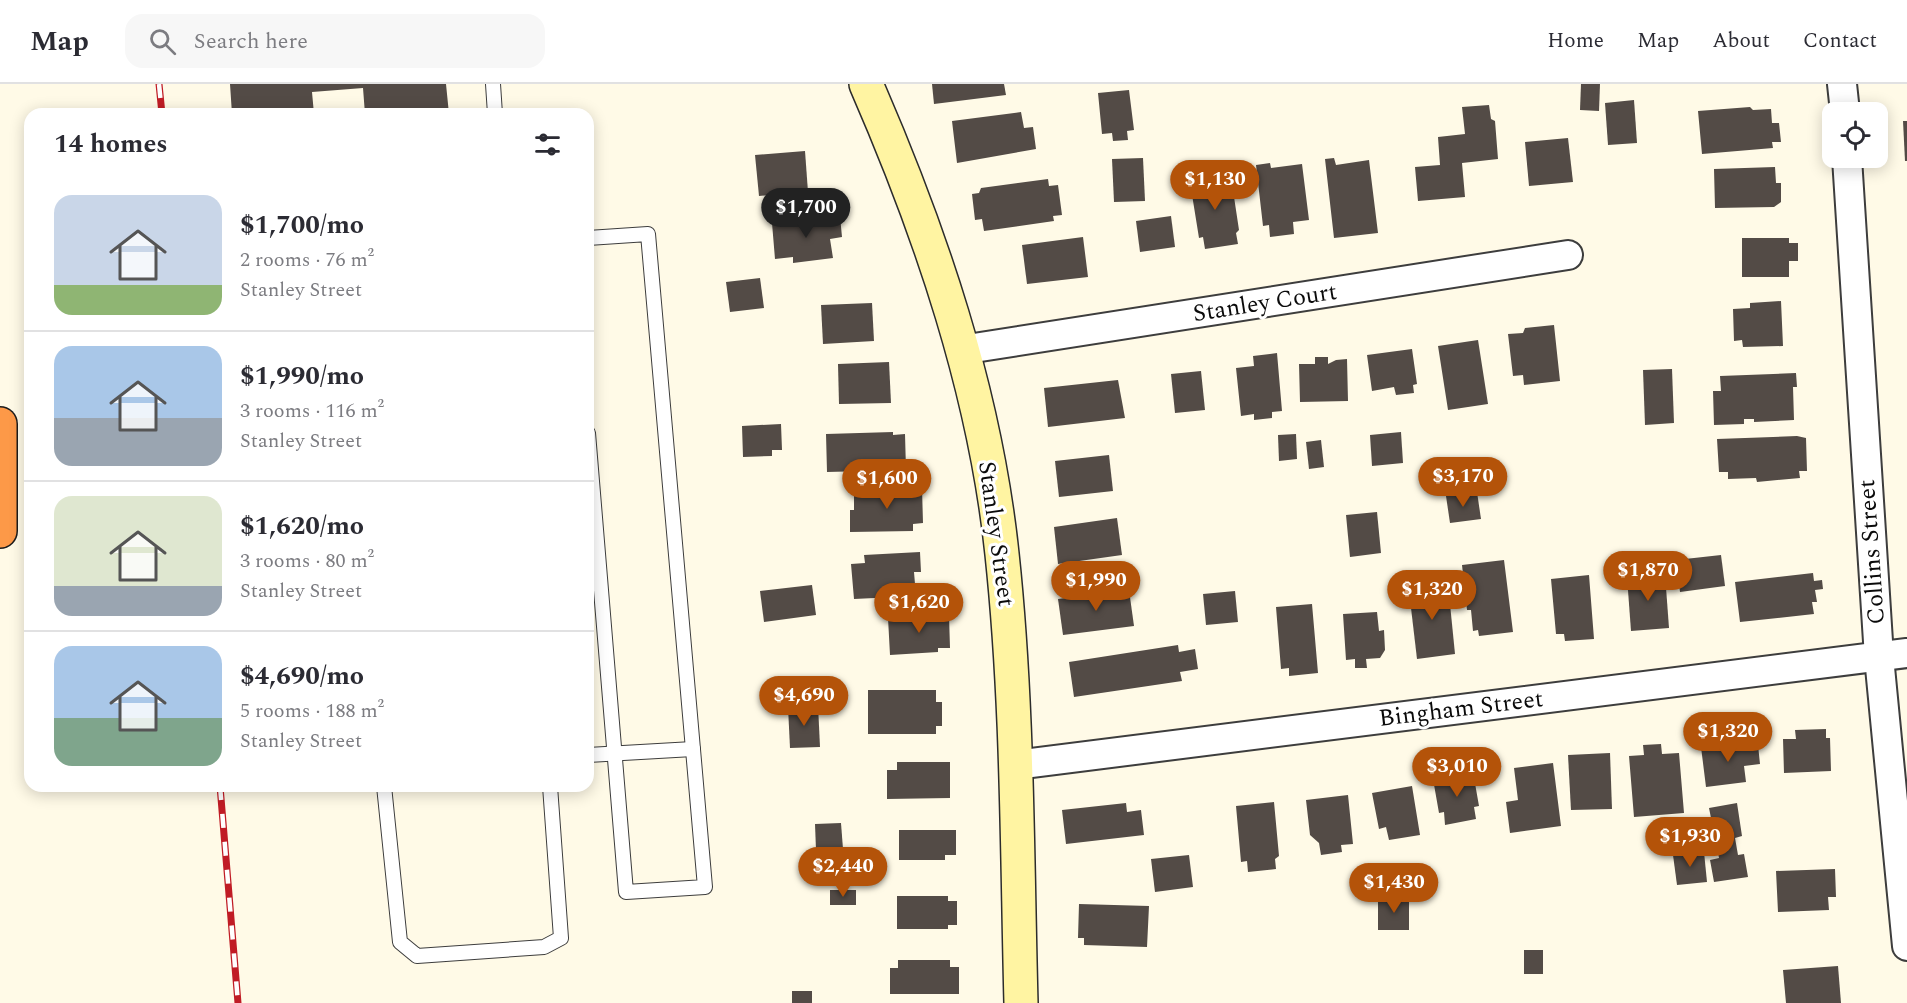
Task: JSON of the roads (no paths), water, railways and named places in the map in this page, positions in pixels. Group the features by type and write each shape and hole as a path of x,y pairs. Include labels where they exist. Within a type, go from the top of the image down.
{"highway":[{"path":"0,424 0,531"}],"main road":[{"name":"Stanley Street","path":"866,84 929,244 961,350 986,458 1002,554 1015,765 1021,1003"}],"street":[{"path":"1842,84 1844,102"},
{"name":"Collins Street","path":"1848,168 1879,657 1907,946"},
{"name":"Stanley Court","path":"961,350 1568,255"},
{"name":"Bingham Street","path":"1015,765 1907,653"}],"lane":[{"path":"493,84 495,108"},
{"path":"594,238 648,234 705,887 626,892 594,504"},
{"path":"594,755 693,749"},
{"path":"385,792 400,942 417,956 544,947 561,938 550,792"}],"railway":[{"path":"159,84 161,108"},
{"path":"220,792 238,1003"}]}
